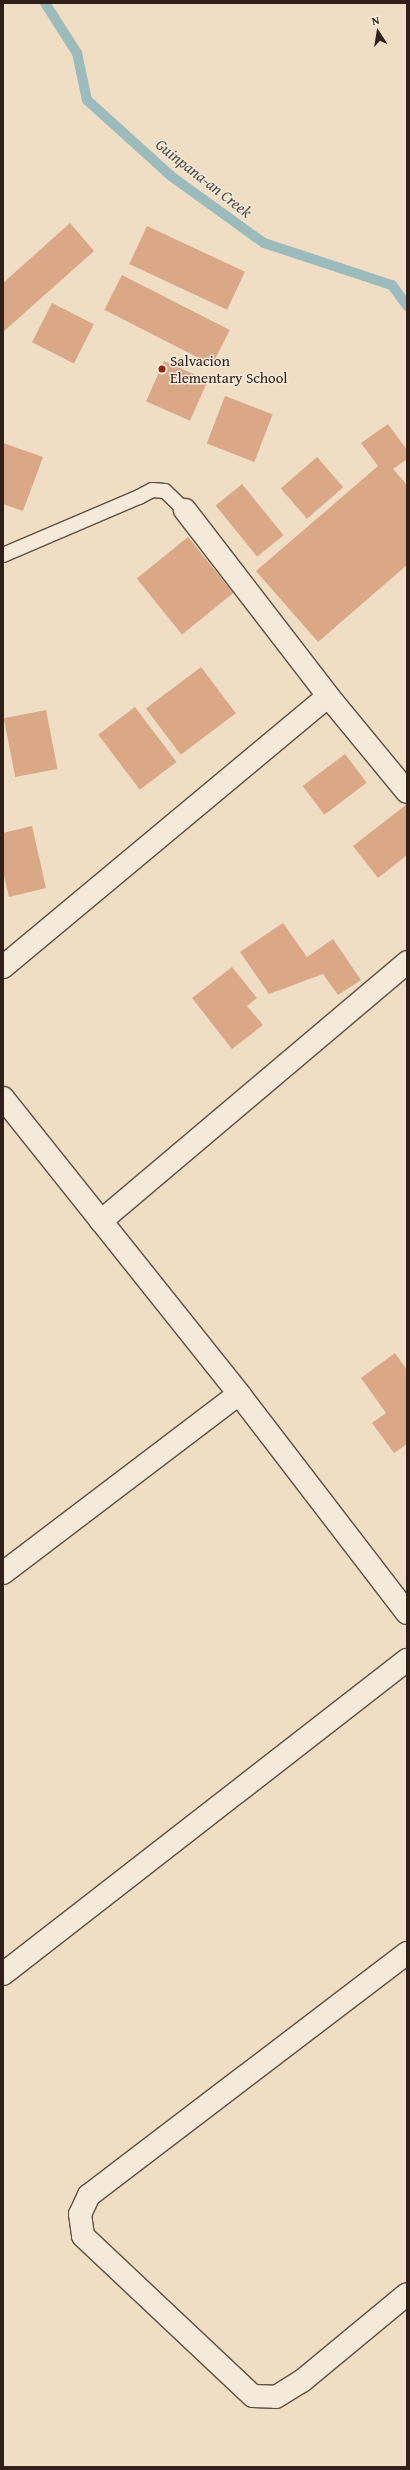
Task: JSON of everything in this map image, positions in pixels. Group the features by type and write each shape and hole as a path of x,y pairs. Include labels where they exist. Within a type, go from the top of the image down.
{"street":[{"path":"185,510 328,696 407,792"},
{"path":"3,967 328,696"},
{"path":"101,1221 407,962"},
{"path":"3,1098 239,1394 407,1613"},
{"path":"3,1573 239,1394"},
{"path":"3,1974 407,1660"},
{"path":"407,1953 89,2195 80,2214 83,2236 253,2396 276,2397 302,2381 407,2294"}],"lane":[{"path":"3,555 139,498 152,490 165,491 185,510"}],"building":[{"path":"70,223 94,251 3,332 3,283"},
{"path":"147,226 245,272 227,310 129,264"},
{"path":"122,275 230,330 212,365 104,310"},
{"path":"52,303 94,324 74,364 32,342"},
{"path":"164,361 208,381 190,421 146,401"},
{"path":"225,396 273,414 254,462 207,444"},
{"path":"388,424 407,450 407,459 393,469 407,485 407,565 318,642 256,571 378,466 361,443"},
{"path":"3,443 43,457 23,511 3,504"},
{"path":"317,457 343,487 307,519 281,488"},
{"path":"242,484 284,535 257,557 216,505"},
{"path":"188,537 233,593 182,634 137,579"},
{"path":"201,667 236,713 181,755 146,709"},
{"path":"135,707 177,762 140,790 98,735"},
{"path":"46,710 57,769 15,777 4,718"},
{"path":"345,754 367,783 324,815 303,786"},
{"path":"407,804 407,855 378,878 353,846"},
{"path":"32,826 46,888 9,897 3,872 3,833"},
{"path":"283,923 307,957 333,939 361,980 338,995 323,974 269,994 240,952"},
{"path":"232,967 257,998 247,1006 263,1025 232,1049 192,998"},
{"path":"395,1353 407,1370 407,1444 394,1453 372,1423 386,1413 361,1378"}],"waterway":[{"name":"Guinpana-an Creek","path":"45,3 77,53 87,100 171,176 264,243 392,285 407,306"}],"place":[{"name":"Salvacion Elementary School","path":"162,369"}]}
